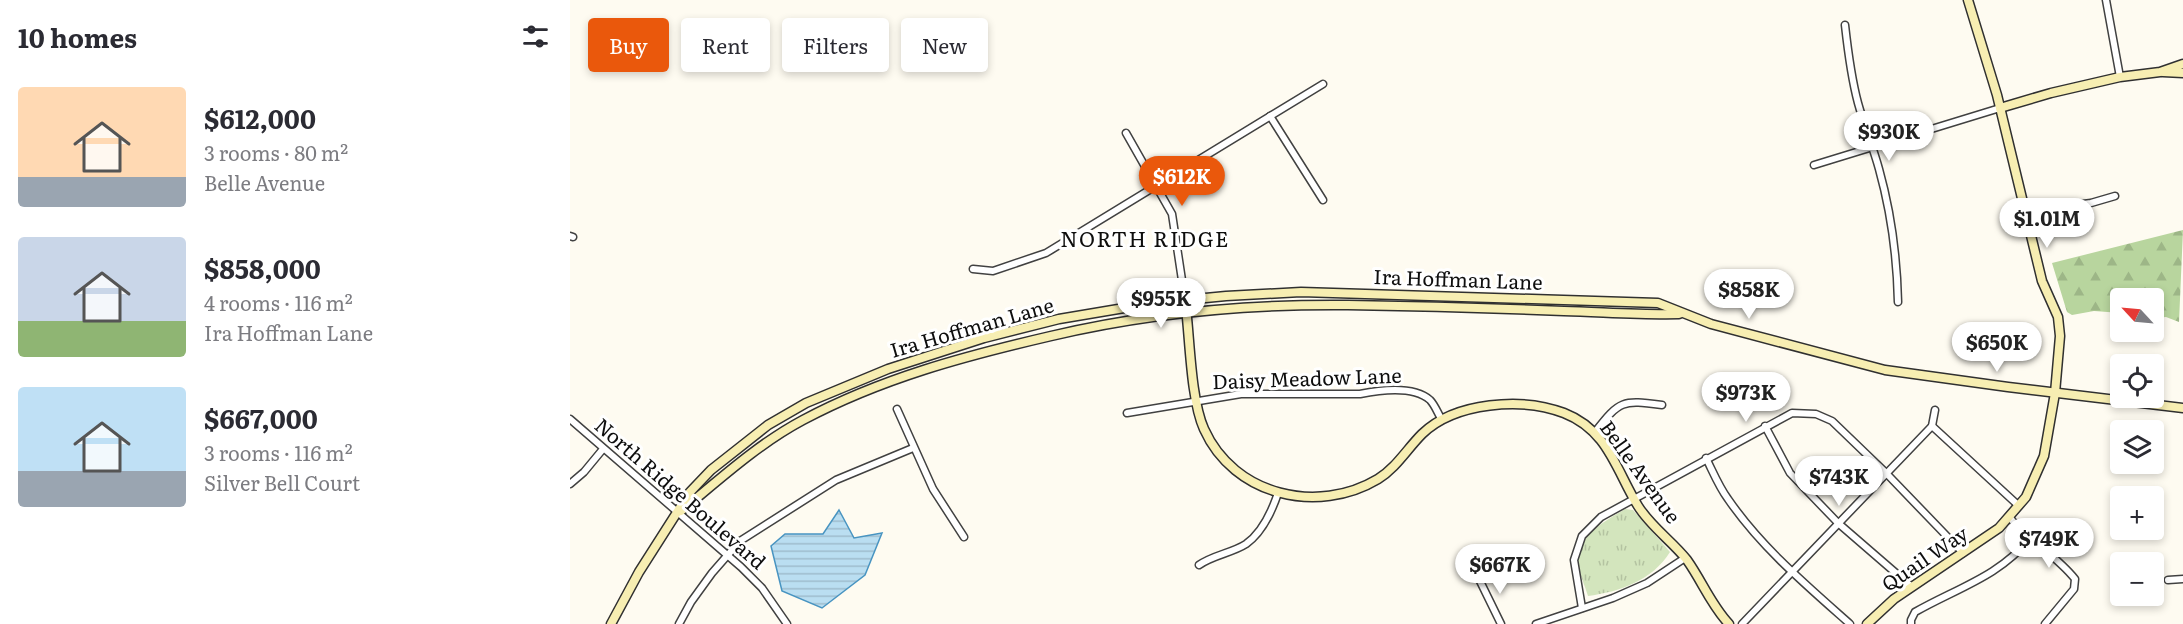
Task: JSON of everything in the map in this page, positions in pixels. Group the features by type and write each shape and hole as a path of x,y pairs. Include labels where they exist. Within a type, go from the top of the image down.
{"main road":[{"name":"Quail Way","path":"1867,624 1889,603 1999,528 2010,518 2032,486 2044,456 2055,393 2060,336 2058,317 2042,281 2000,108 1968,0"},
{"path":"2000,108 2051,93 2120,77 2160,72 2183,64"},
{"path":"2160,72 2183,74"},
{"name":"Ira Hoffman Lane","path":"610,624 639,572 690,492 711,470 768,425 806,404 888,369 984,338 1059,319 1155,303 1300,292 1658,303 1711,324 1850,362 1914,375 2183,408"},
{"name":"Belle Avenue","path":"1185,300 1196,401 1204,429 1219,453 1248,480 1278,493 1320,498 1356,490 1386,474 1423,434 1442,420 1476,407 1539,406 1565,413 1595,432 1648,519 1696,572 1716,609 1729,624"},
{"name":"Ira Hoffman Lane","path":"677,514 767,442 803,420 892,380 976,353 1081,328 1243,307 1348,305 1555,310 1646,315 1683,313"}],"street":[{"path":"2106,0 2120,77"},
{"path":"1845,25 1849,64 1871,148 1879,168 1898,265 1898,302"},
{"path":"973,269 993,271 1040,256 1323,84"},
{"path":"1814,165 2000,108"},
{"path":"1270,116 1323,200"},
{"name":"Belle Avenue","path":"1126,133 1174,220 1185,300"},
{"path":"2026,212 2115,196"},
{"name":"Daisy Meadow Lane","path":"1127,413 1241,394 1360,394 1377,390 1418,393 1431,400 1442,420"},
{"path":"1595,432 1612,410 1622,403 1662,405"},
{"path":"897,409 933,489 964,537"},
{"path":"1742,624 1932,426 1935,410"},
{"path":"1582,608 1574,560 1582,536 1601,517 1792,412 1816,414 1832,421 1963,553"},
{"name":"North Ridge Boulevard","path":"570,419 762,588 783,622"},
{"path":"1765,426 1790,473 1838,523 1912,587"},
{"path":"1932,426 2019,506"},
{"path":"679,624 691,602 726,554 740,541 836,480 913,448"},
{"path":"570,483 584,472 603,449"},
{"path":"1706,458 1727,497 1751,529 1792,572 1850,624"},
{"path":"1199,565 1246,544 1261,529 1273,509 1278,493"},
{"path":"2010,518 2029,539 2073,576 2076,583 2074,590 2045,624"},
{"path":"1911,624 1915,612 2001,566 2029,539"},
{"path":"1536,624 1613,598 1647,583 1685,558"},
{"path":"1478,577 1501,624"},
{"path":"2168,580 2183,579"}],"green space":[{"path":"2183,230 2179,322 2164,317 2164,288 2110,288 2110,312 2094,311 2072,315 2067,312 2052,263"},
{"path":"1625,509 1633,510 1670,552 1654,570 1634,583 1623,588 1588,596 1578,564 1581,546 1593,530"}],"water":[{"path":"839,510 854,538 882,533 865,575 822,608 782,591 771,546 785,534 823,534"}],"district":[{"name":"NORTH RIDGE","path":"1145,240"}]}
